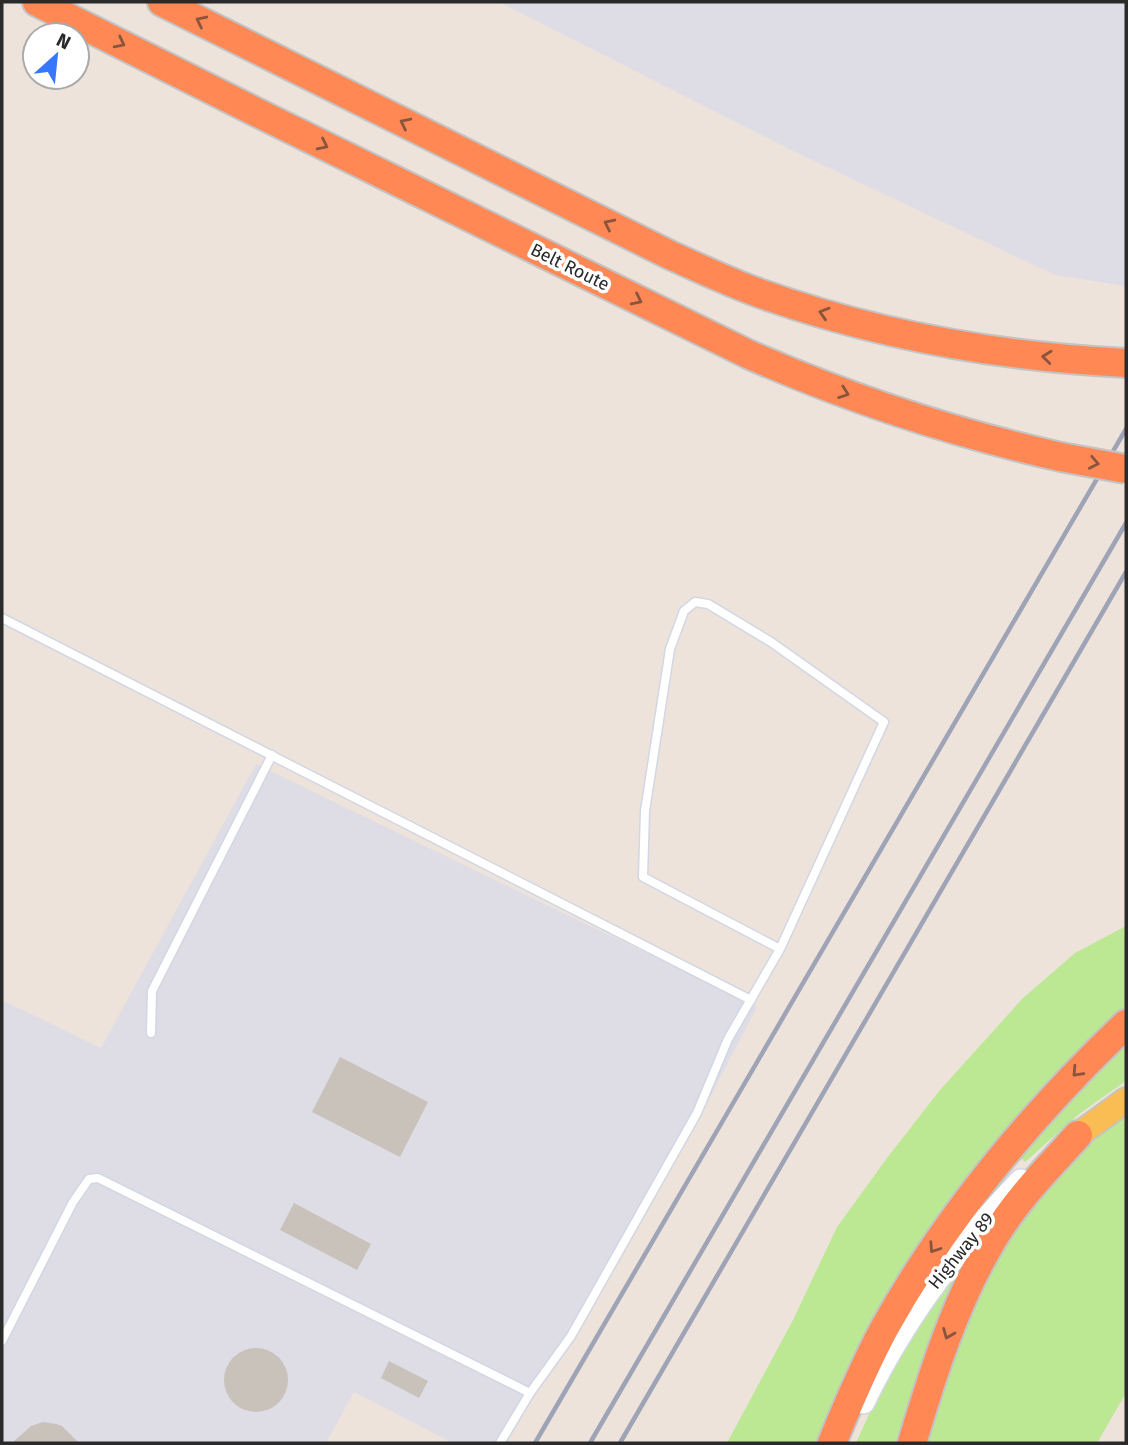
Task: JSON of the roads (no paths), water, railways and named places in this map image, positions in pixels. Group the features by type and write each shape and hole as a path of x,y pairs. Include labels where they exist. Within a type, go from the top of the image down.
{"highway":[{"name":"Belt Route","path":"37,2 750,355 824,386 972,435 1126,470"},
{"path":"162,2 670,255 756,292 857,323 932,340 1012,354 1121,363"},
{"path":"832,1443 870,1355 941,1238 1032,1121 1126,1024"},
{"path":"912,1443 946,1337 969,1284 993,1239 1021,1199 1078,1135"}],"main road":[{"name":"Highway 89","path":"844,1443 884,1361 918,1306 979,1225 1049,1156 1126,1100"}],"lane":[{"path":"500,1443 530,1393 571,1336 697,1113 728,1039 780,949 884,722 771,642 708,604 695,602 684,611 670,649 645,811 643,877 780,949"},
{"path":"2,618 751,999"},
{"path":"150,1033 152,991 272,755"},
{"path":"2,1341 73,1202 89,1179 99,1178 530,1393"}],"railway":[{"path":"535,1443 1126,429"},
{"path":"590,1443 1126,523"},
{"path":"620,1443 1126,572"}]}
